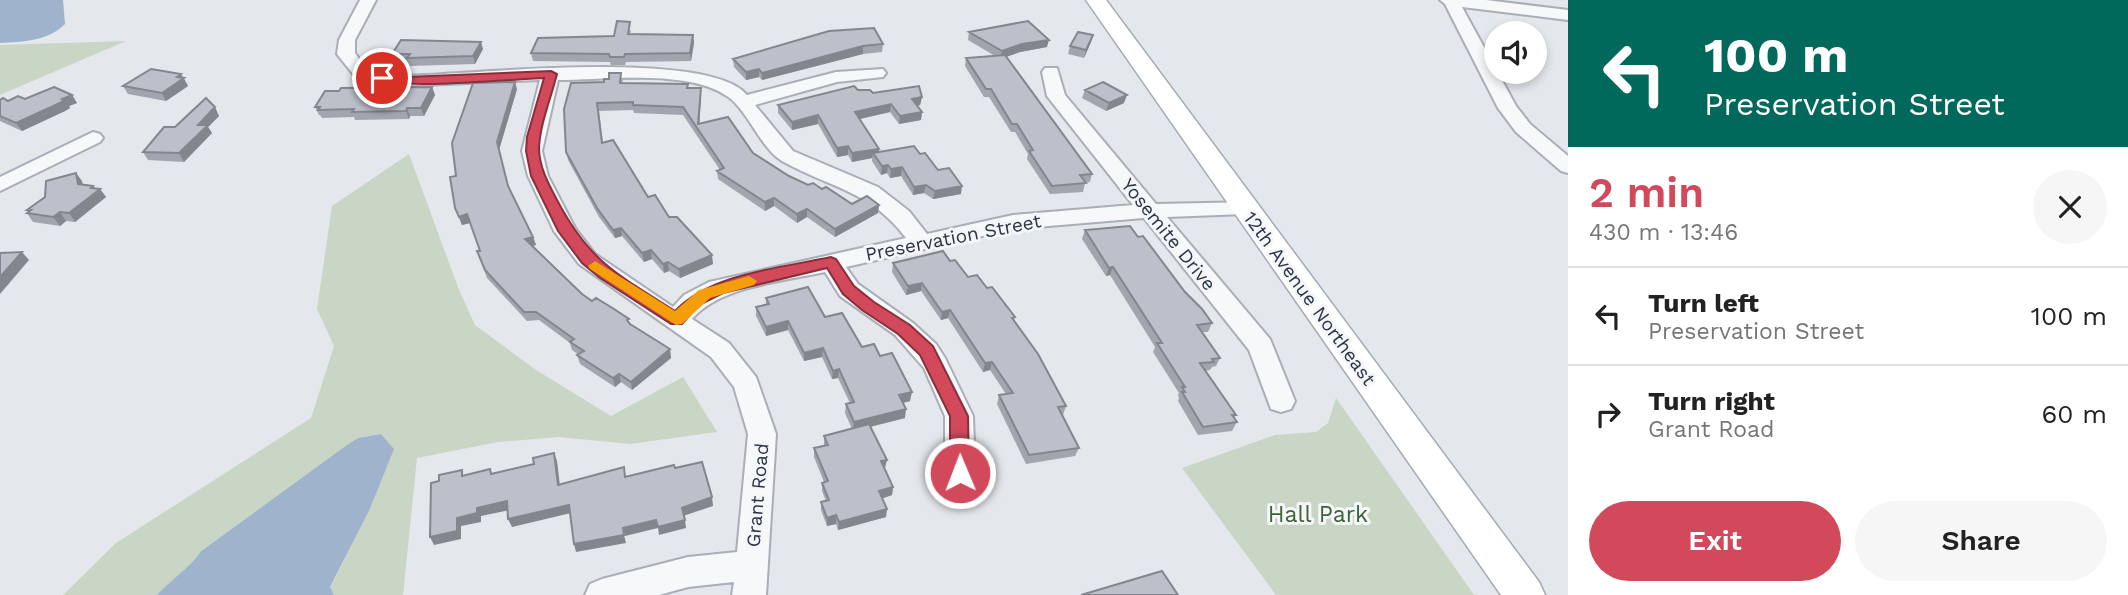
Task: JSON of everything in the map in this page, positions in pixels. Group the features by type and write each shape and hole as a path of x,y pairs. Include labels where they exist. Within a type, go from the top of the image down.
{"main road":[{"name":"12th Avenue Northeast","path":"1096,0 1525,595"}],"street":[{"path":"368,0 350,32 346,54 359,70 370,75 406,81 551,74 680,75 717,85 737,95 786,155 870,192 901,216 921,242"},
{"path":"1450,0 1568,15"},
{"path":"1450,0 1507,108 1524,128 1568,167"},
{"name":"Yosemite Drive","path":"1051,72 1056,96 1261,346 1281,401"},
{"path":"743,102 836,77 877,73"},
{"name":"Grant Road","path":"551,74 534,137 533,151 538,176 565,231 587,259 606,274 710,342 732,363 746,384 760,422 761,459 750,580"},
{"path":"0,185 93,138"},
{"name":"Preservation Street","path":"676,320 693,302 718,288 921,242 1051,217 1245,208"},
{"path":"831,262 849,290 904,329 931,358 959,416 960,473"},
{"path":"602,595 688,572 750,580"}],"green space":[{"path":"126,41 0,95 0,45"},
{"path":"409,154 459,290 475,325 536,370 611,416 683,377 717,432 630,444 559,437 498,442 417,458 403,595 334,595 330,588 369,511 382,434 358,438 200,552 193,562 157,595 63,595 116,543 311,418 334,346 317,309 332,206"},
{"name":"Hall Park","path":"1336,398 1474,595 1276,595 1182,468 1275,435 1316,432 1328,423"}],"water":[{"path":"0,0 63,0 65,24 43,37 0,43"},
{"path":"381,434 394,449 369,511 330,587 334,595 157,595 193,562 200,552 347,445 358,438"}],"building":[{"path":"617,21 630,22 628,34 693,35 690,53 625,54 624,57 610,57 609,54 531,53 538,38 614,36"},
{"path":"1028,21 1049,40 1022,44 1002,51 969,32"},
{"path":"874,28 883,44 863,46 762,73 759,69 746,72 733,59 829,31"},
{"path":"1078,32 1093,35 1086,50 1070,46"},
{"path":"401,40 481,42 473,56 407,58 410,54 392,54"},
{"path":"1005,55 1092,174 1080,175 1086,183 1052,186 1029,151 1033,150 1017,124 1012,124 991,89 986,89 966,58"},
{"path":"151,69 181,74 177,77 184,78 162,93 123,86"},
{"path":"609,73 621,73 620,83 688,84 687,88 701,88 698,124 728,117 753,153 789,176 808,185 813,183 822,189 826,187 852,204 867,196 879,205 835,229 807,209 797,214 774,198 765,202 717,171 724,168 683,107 633,105 633,102 597,103 602,143 613,140 648,197 655,195 669,217 677,217 712,255 679,269 668,262 663,264 651,250 642,253 621,228 613,230 597,208 566,152 564,109 571,83 604,82 604,79 609,79"},
{"path":"515,82 497,142 508,186 533,237 525,239 582,294 592,301 596,298 614,309 629,319 627,320 630,324 670,349 631,382 619,374 613,378 577,355 584,351 570,342 574,339 536,312 524,312 485,270 467,214 459,217 455,208 450,177 456,176 452,143 473,83"},
{"path":"1103,82 1127,95 1109,103 1085,90"},
{"path":"854,86 858,90 870,90 873,93 919,86 922,97 912,99 922,112 900,116 891,104 855,112 879,149 852,153 848,146 837,148 818,115 792,122 778,105"},
{"path":"54,87 72,95 16,123 0,116 0,100 3,98 8,101 18,96 25,99"},
{"path":"432,87 421,108 407,108 406,111 352,112 354,109 318,110 320,107 315,107 325,91 339,91 341,88"},
{"path":"206,98 215,107 198,125 208,125 179,153 143,152 164,127 175,127"},
{"path":"914,146 920,154 925,153 938,170 949,168 962,186 935,191 926,185 914,187 902,167 891,169 888,165 882,166 873,153"},
{"path":"76,173 78,184 100,189 69,213 60,212 53,217 27,213 31,210 27,210 45,197 46,181"},
{"path":"1130,226 1138,237 1143,236 1212,323 1197,325 1220,358 1212,359 1214,362 1200,363 1236,415 1232,415 1237,422 1203,427 1182,392 1185,392 1182,387 1185,387 1157,343 1162,343 1113,267 1109,268 1085,230"},
{"path":"943,251 950,261 955,260 968,277 977,275 987,288 992,287 1015,317 1012,318 1038,354 1066,406 1058,407 1079,448 1029,455 999,395 1013,393 992,362 985,363 950,310 942,312 922,283 908,286 893,263"},
{"path":"22,252 0,277 0,253"},
{"path":"808,287 825,317 842,313 862,347 874,344 880,356 892,353 912,392 899,395 906,409 854,422 846,404 854,402 839,369 833,371 823,348 804,353 788,321 766,327 756,307 769,304 766,298"},
{"path":"869,424 887,460 881,461 893,487 879,491 887,509 839,522 836,515 827,518 821,502 829,500 822,483 828,481 814,448 828,445 824,436"},
{"path":"554,453 558,485 624,467 625,477 674,465 675,468 702,462 712,497 682,508 685,520 658,527 656,520 623,528 624,535 574,544 569,505 508,519 507,501 477,508 477,513 457,518 457,531 430,537 431,483 439,481 439,475 462,470 462,476 490,469 491,474 534,464 533,458"},
{"path":"1162,571 1178,595 1081,595"}],"slow traffic":[{"path":"595,266 676,320 705,294 749,281"}],"route":[{"path":"382,78 406,81 551,74 534,137 534,164 565,231 587,259 676,320 693,302 718,288 831,262 849,290 904,329 927,351 936,365 959,416 960,473"}]}
